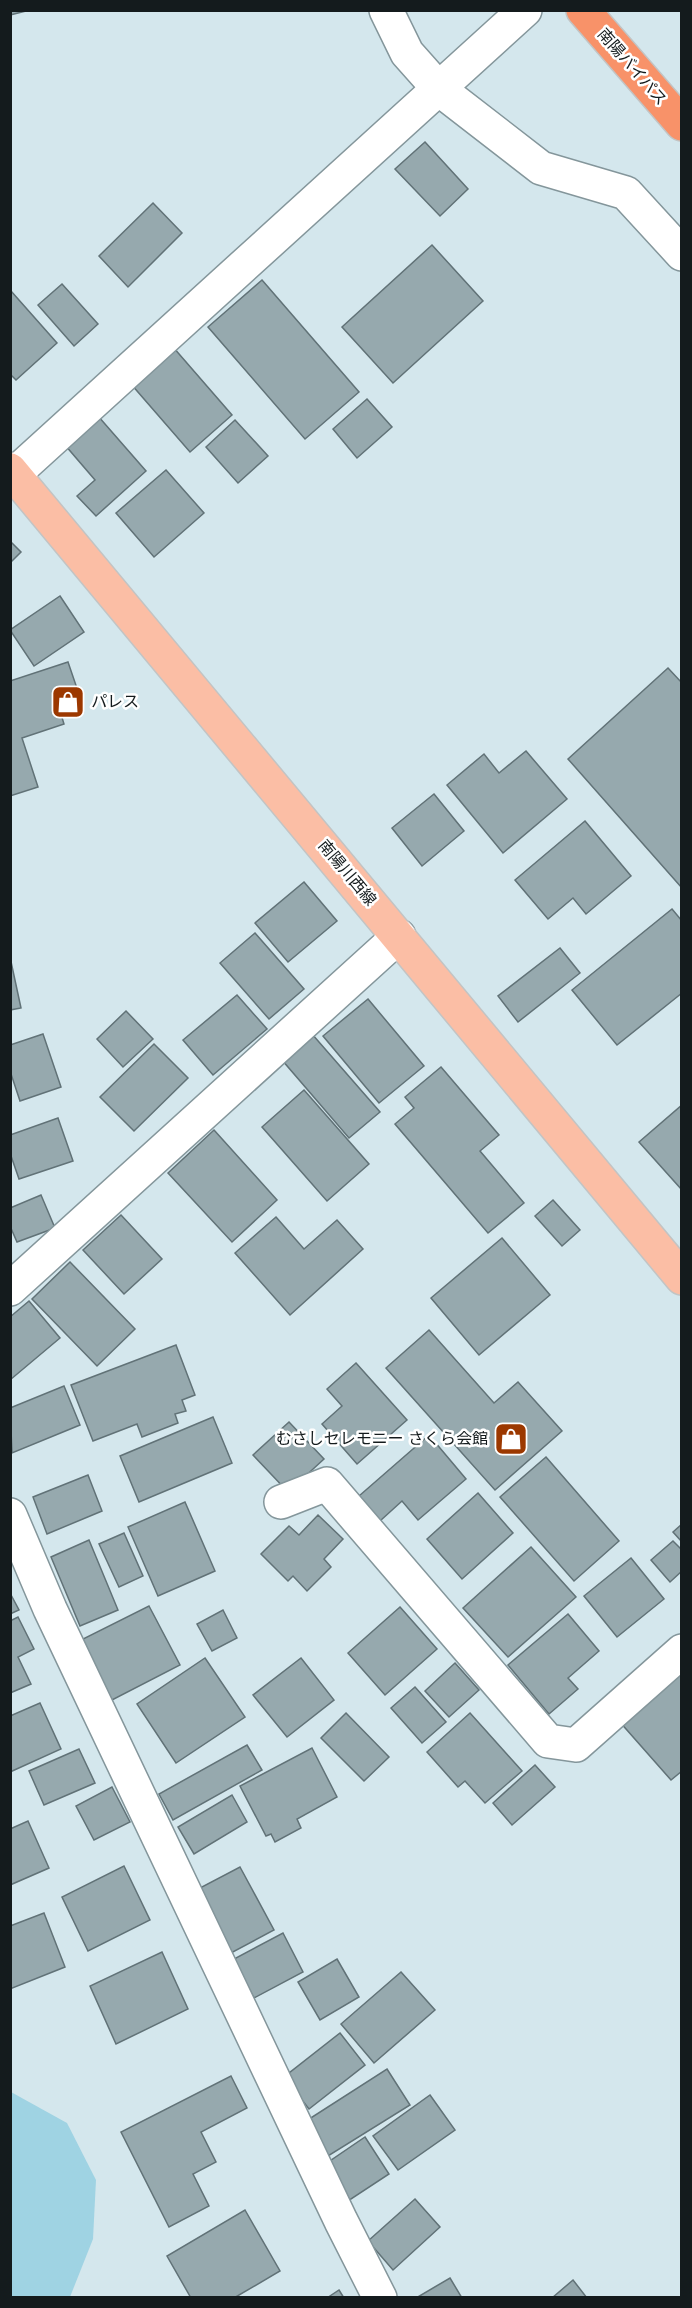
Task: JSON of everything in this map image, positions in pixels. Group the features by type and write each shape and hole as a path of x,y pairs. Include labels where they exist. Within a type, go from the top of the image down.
{"highway":[{"name":"南陽バイパス","path":"582,10 681,124"}],"main road":[{"name":"南陽川西線","path":"12,474 399,936 681,1278"}],"lane":[{"path":"386,10 407,53 439,89 541,168 626,193 681,254"},
{"path":"12,474 525,10"},
{"path":"10,1288 399,936"},
{"path":"281,1502 327,1484 548,1741 576,1745 681,1651"},
{"path":"10,1515 50,1609 341,2221 380,2298"}],"shaded area":[{"path":"11,2092 67,2123 96,2180 93,2239 70,2297 11,2297"}],"building":[{"path":"10,10 30,10 10,15"},
{"path":"425,142 468,189 440,216 395,169"},
{"path":"153,203 182,233 128,287 99,256"},
{"path":"432,245 483,301 393,383 342,327"},
{"path":"262,280 359,392 305,439 208,327"},
{"path":"62,284 98,324 74,346 38,305"},
{"path":"11,291 57,343 16,380 10,374"},
{"path":"173,347 232,415 190,452 131,384"},
{"path":"367,399 392,427 357,458 333,429"},
{"path":"98,416 146,471 96,516 77,496 95,480 65,445"},
{"path":"235,420 268,456 238,483 206,447"},
{"path":"166,470 204,513 154,557 116,513"},
{"path":"10,541 21,552 10,563"},
{"path":"60,596 84,632 34,666 10,630"},
{"path":"68,662 82,703 60,711 64,724 22,738 38,787 10,796 10,681"},
{"path":"668,668 682,683 682,888 568,759"},
{"path":"526,751 567,799 503,853 447,785 484,754 499,773"},
{"path":"434,794 464,831 422,866 392,828"},
{"path":"585,821 631,876 586,914 573,898 548,919 515,880"},
{"path":"304,882 337,921 288,962 255,923"},
{"path":"672,909 682,921 682,993 617,1045 572,990"},
{"path":"255,933 304,989 269,1019 220,963"},
{"path":"560,948 580,973 518,1022 498,996"},
{"path":"10,957 21,1008 10,1010"},
{"path":"237,995 267,1029 213,1075 183,1040"},
{"path":"368,999 424,1066 379,1103 323,1036"},
{"path":"126,1011 153,1039 123,1067 97,1039"},
{"path":"43,1034 61,1087 20,1101 10,1071 10,1045"},
{"path":"312,1034 380,1112 349,1138 282,1060"},
{"path":"154,1044 188,1078 134,1131 100,1097"},
{"path":"441,1067 499,1135 480,1151 524,1203 488,1233 395,1124 414,1108 405,1097"},
{"path":"304,1090 369,1164 327,1201 262,1127"},
{"path":"682,1105 682,1190 639,1142"},
{"path":"58,1118 73,1161 19,1179 10,1153 10,1135"},
{"path":"214,1130 277,1200 232,1242 168,1173"},
{"path":"41,1195 55,1228 17,1242 10,1226 10,1208"},
{"path":"553,1200 580,1230 562,1246 535,1216"},
{"path":"121,1215 162,1259 124,1294 83,1250"},
{"path":"276,1217 304,1249 337,1220 363,1249 290,1315 235,1253"},
{"path":"502,1238 550,1295 479,1355 431,1298"},
{"path":"70,1262 135,1329 97,1366 32,1299"},
{"path":"29,1301 60,1338 10,1380 10,1317"},
{"path":"429,1330 494,1403 518,1382 562,1431 495,1490 386,1368"},
{"path":"176,1345 195,1395 182,1400 186,1411 175,1414 178,1423 142,1437 137,1424 93,1441 71,1385"},
{"path":"356,1363 407,1420 357,1464 322,1424 342,1406 327,1389"},
{"path":"64,1386 80,1425 12,1453 10,1408"},
{"path":"213,1417 232,1463 139,1502 120,1456"},
{"path":"289,1422 324,1459 288,1492 253,1455"},
{"path":"429,1435 466,1479 418,1520 402,1501 380,1521 359,1496"},
{"path":"546,1457 619,1541 574,1581 500,1497"},
{"path":"88,1475 102,1511 47,1534 33,1497"},
{"path":"478,1493 513,1533 462,1579 427,1539"},
{"path":"185,1502 215,1571 158,1596 128,1527"},
{"path":"318,1515 343,1539 324,1559 331,1567 307,1591 293,1576 288,1581 261,1554 289,1526 299,1535"},
{"path":"682,1524 682,1542 673,1532"},
{"path":"124,1533 143,1576 119,1587 99,1544"},
{"path":"89,1540 118,1610 80,1626 51,1557"},
{"path":"673,1541 682,1550 682,1571 670,1582 651,1560"},
{"path":"531,1547 576,1597 508,1657 463,1608"},
{"path":"631,1558 664,1599 617,1637 584,1596"},
{"path":"10,1593 19,1610 10,1614"},
{"path":"149,1606 180,1665 112,1700 81,1640"},
{"path":"400,1607 437,1649 385,1695 348,1653"},
{"path":"223,1610 237,1638 212,1651 197,1624"},
{"path":"568,1614 599,1651 568,1678 578,1689 549,1714 508,1665"},
{"path":"18,1617 34,1649 18,1657 31,1684 10,1693 10,1621"},
{"path":"205,1658 245,1717 176,1763 137,1704"},
{"path":"301,1658 334,1700 287,1737 253,1695"},
{"path":"455,1663 479,1690 449,1717 425,1691"},
{"path":"682,1666 682,1771 671,1780 619,1721"},
{"path":"415,1687 446,1722 422,1743 391,1708"},
{"path":"40,1703 61,1749 10,1772 10,1716"},
{"path":"346,1713 389,1757 364,1781 321,1738"},
{"path":"470,1713 522,1771 485,1803 465,1781 458,1787 427,1752"},
{"path":"247,1745 262,1770 173,1820 159,1794"},
{"path":"312,1748 337,1797 297,1819 301,1828 275,1842 271,1834 266,1836 240,1786"},
{"path":"79,1749 95,1783 44,1805 29,1771"},
{"path":"535,1765 555,1787 512,1825 493,1803"},
{"path":"112,1787 130,1822 94,1840 76,1806"},
{"path":"232,1795 247,1822 194,1854 178,1827"},
{"path":"28,1821 49,1868 10,1885 10,1829"},
{"path":"124,1866 150,1920 88,1951 62,1897"},
{"path":"240,1867 274,1930 231,1953 198,1889"},
{"path":"44,1913 65,1967 10,1989 10,1926"},
{"path":"283,1933 303,1972 254,1998 234,1959"},
{"path":"162,1952 188,2009 116,2044 90,1986"},
{"path":"337,1959 359,1997 320,2020 298,1982"},
{"path":"401,1972 435,2010 374,2063 341,2024"},
{"path":"340,2033 365,2065 309,2109 284,2077"},
{"path":"387,2069 410,2105 328,2156 306,2121"},
{"path":"231,2076 247,2108 201,2132 216,2162 193,2174 209,2206 169,2227 121,2132"},
{"path":"430,2095 455,2130 398,2170 373,2136"},
{"path":"365,2137 389,2174 348,2201 324,2165"},
{"path":"415,2199 440,2227 393,2270 368,2241"},
{"path":"245,2210 280,2271 234,2298 191,2298 167,2256"},
{"path":"450,2278 462,2298 416,2298"},
{"path":"573,2280 587,2298 552,2298"},
{"path":"339,2290 344,2298 327,2298"}],"place":[{"name":"パレス","path":"68,702"},
{"name":"むさしセレモニー さくら会館","path":"511,1439"}]}
